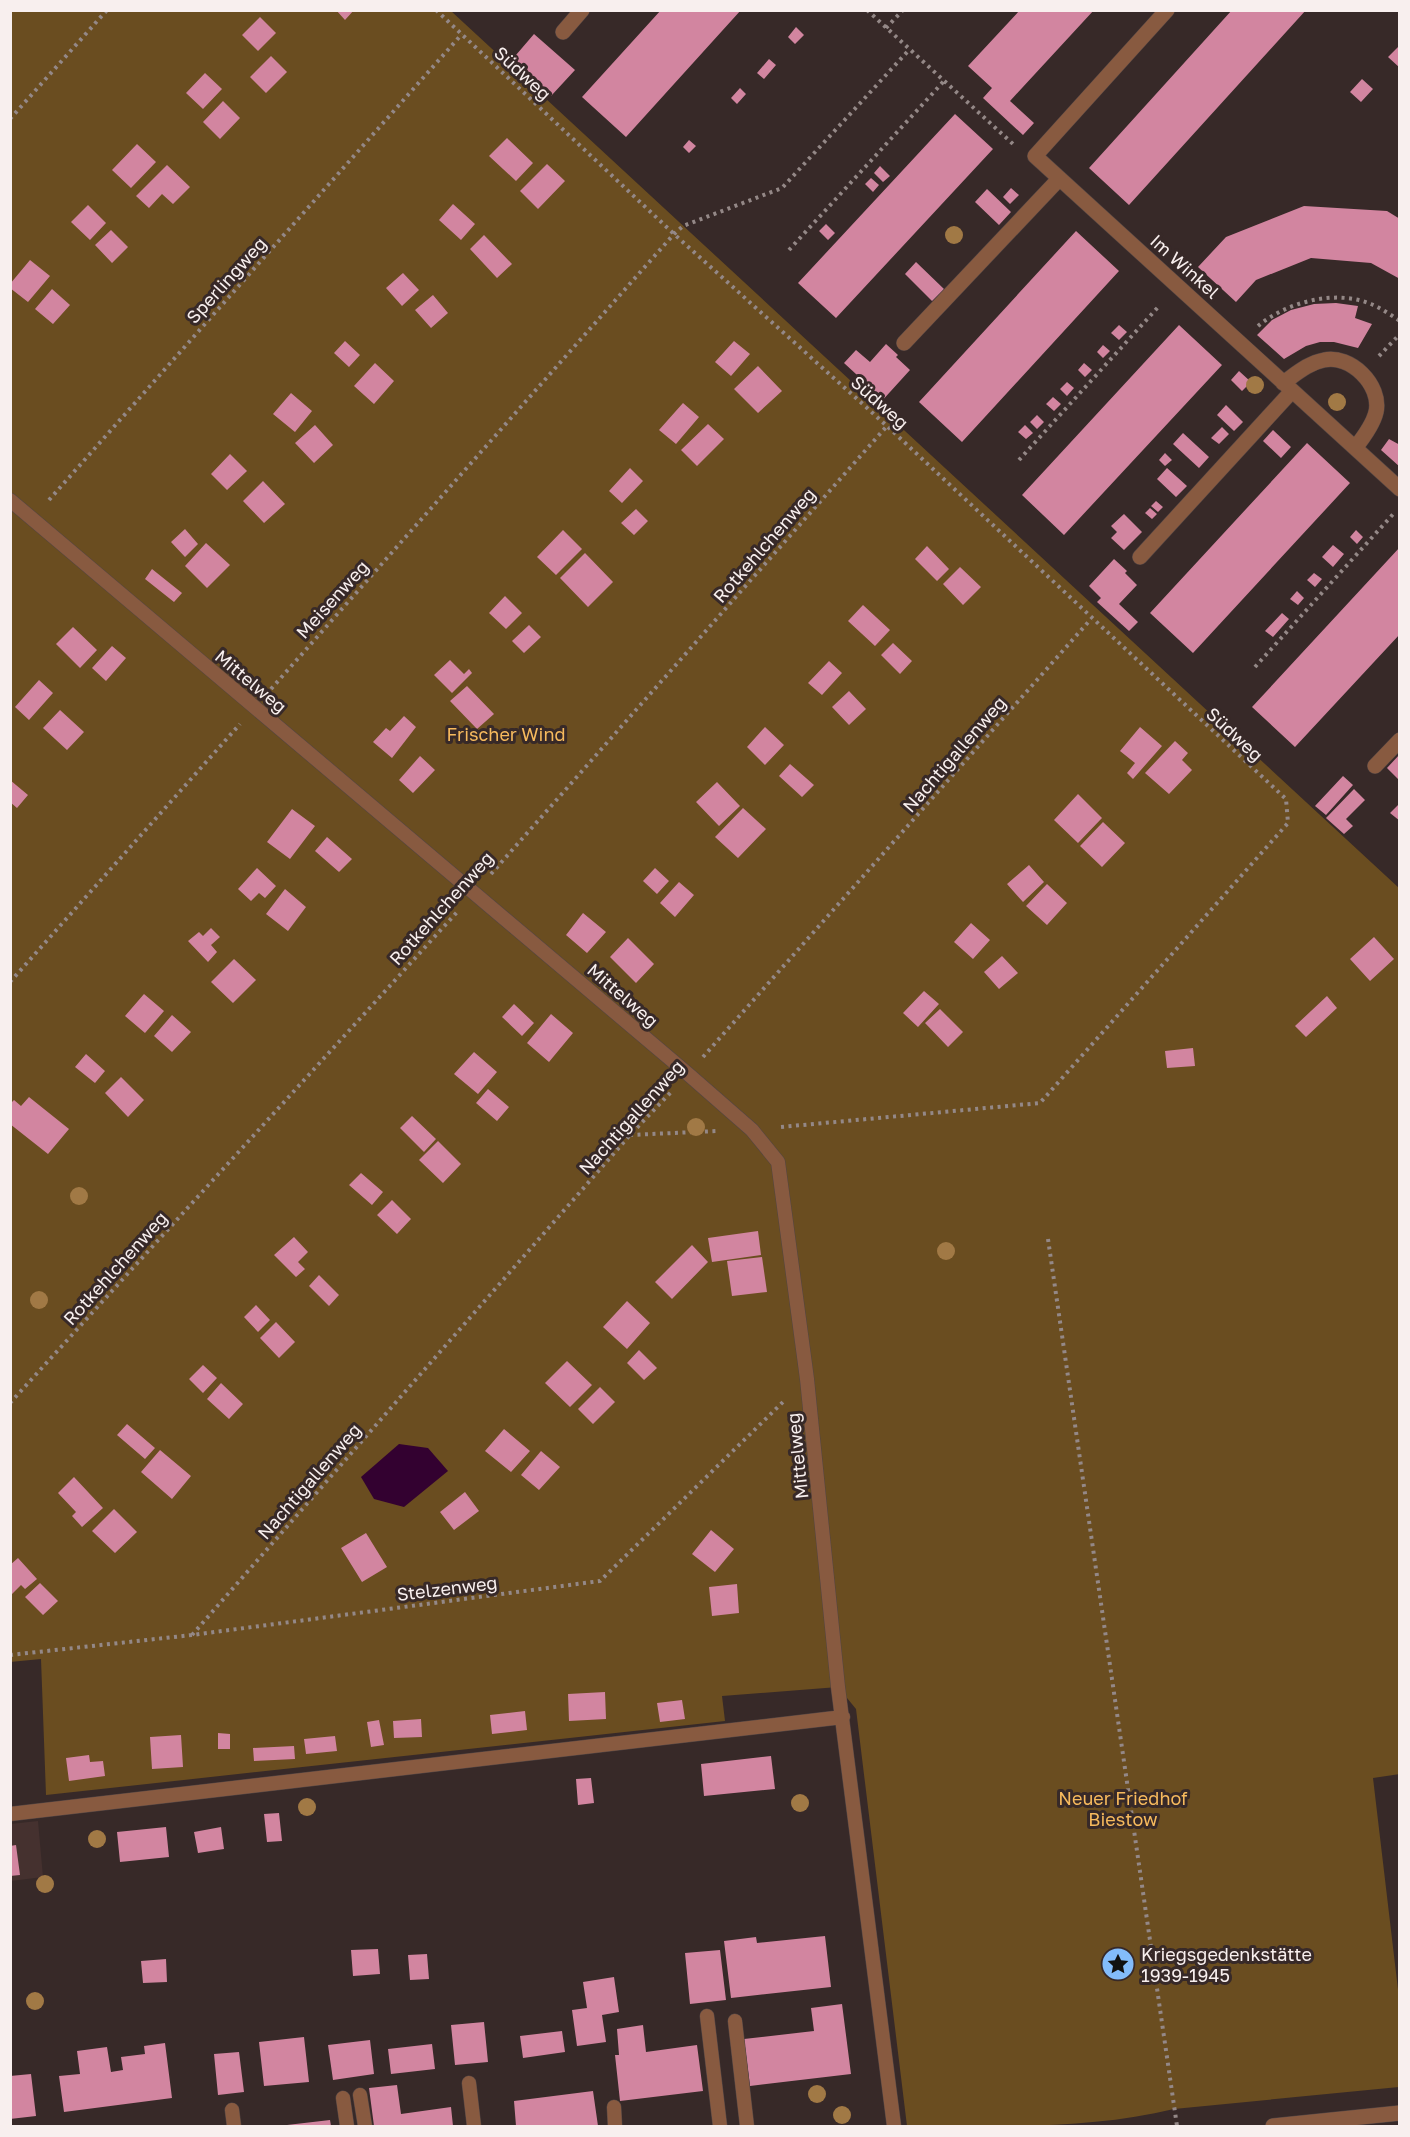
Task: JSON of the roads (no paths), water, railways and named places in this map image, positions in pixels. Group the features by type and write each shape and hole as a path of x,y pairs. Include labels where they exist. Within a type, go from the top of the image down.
{"street":[{"path":"563,32 582,10"},
{"name":"Im Winkel","path":"1167,10 1035,156 1400,489"},
{"path":"904,343 1059,179"},
{"path":"1140,556 1306,366 1326,359 1348,363 1362,374 1374,390 1377,411 1366,434 1355,448"},
{"path":"1375,766 1400,740"},
{"path":"1273,2127 1400,2113"}],"lane":[{"name":"Mittelweg","path":"10,500 688,1074 752,1130 778,1162 807,1379 843,1717 894,2127"},
{"path":"10,1814 843,1717"},
{"path":"706,2016 720,2127"},
{"path":"735,2021 747,2127"},
{"path":"470,2083 474,2127"},
{"path":"360,2095 365,2127"},
{"path":"343,2097 347,2127"},
{"path":"614,2107 615,2127"},
{"path":"232,2110 234,2127"}],"place":[{"name":"Kriegsgedenkstätte 1939-1945","path":"1118,1964"}],"park label":[{"name":"Frischer Wind","path":"506,734"},
{"name":"Neuer Friedhof Biestow","path":"1123,1808"}]}
